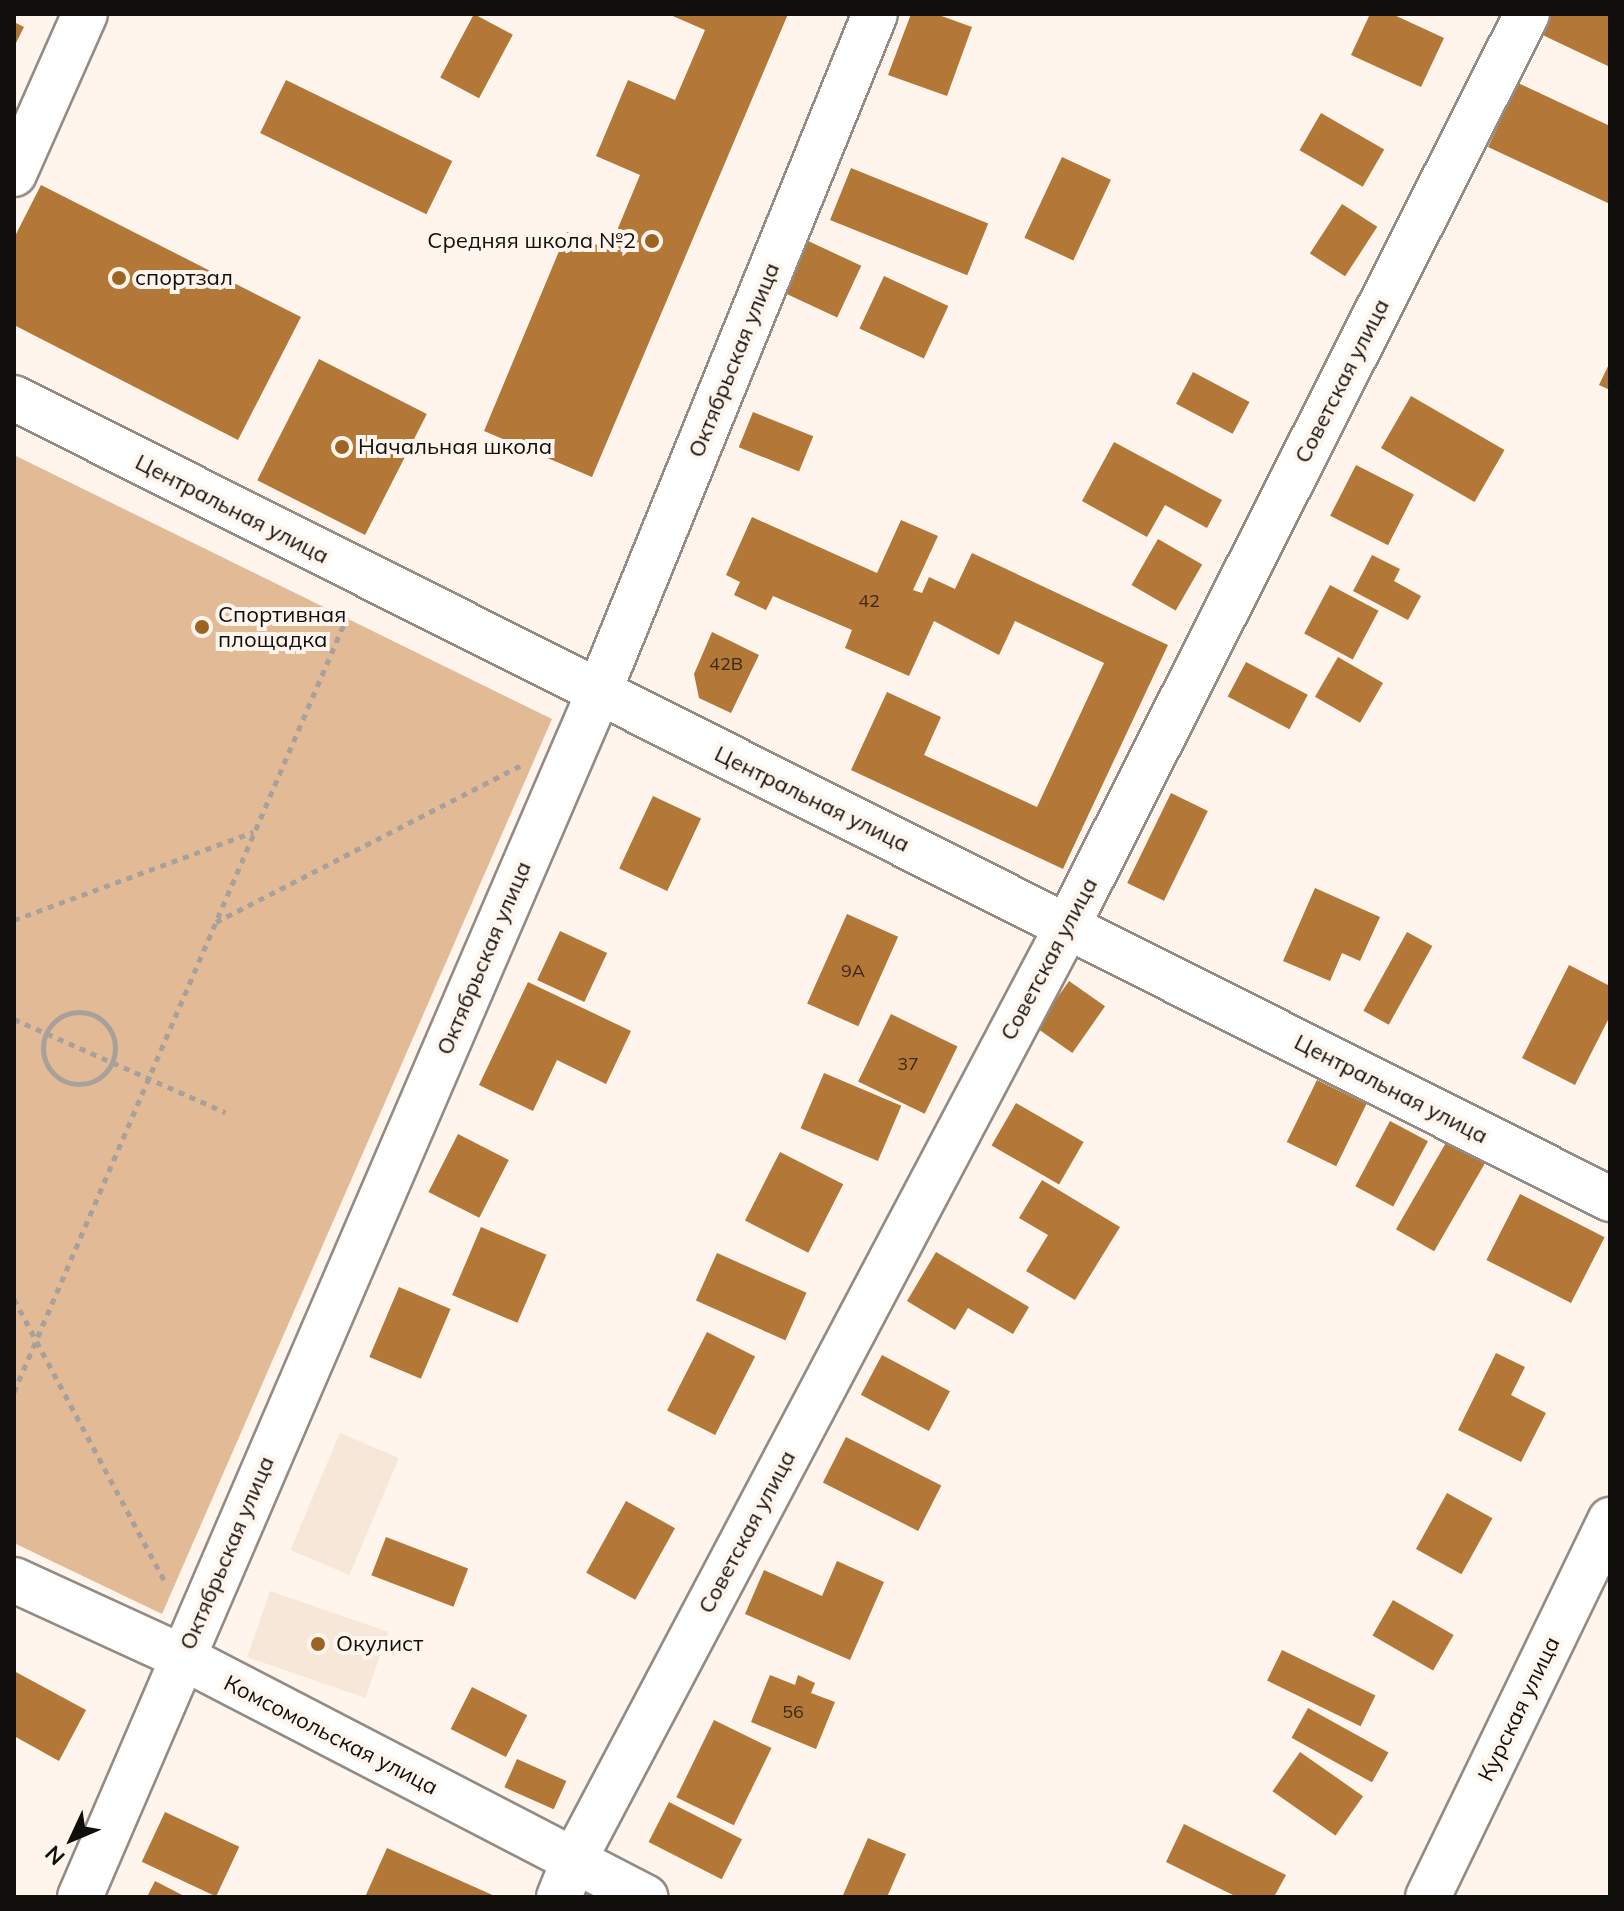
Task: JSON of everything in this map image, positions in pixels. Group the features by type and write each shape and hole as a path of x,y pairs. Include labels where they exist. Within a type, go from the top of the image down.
{"street":[{"path":"14,174 85,14"},
{"name":"Октябрьская улица","path":"80,1897 598,694 875,14"},
{"name":"Советская улица","path":"566,1879 1068,925 1527,14"},
{"name":"Центральная улица","path":"14,398 598,694 1068,925 1610,1199"},
{"name":"Курская улица","path":"1428,1897 1610,1520"},
{"name":"Комсомольская улица","path":"14,1580 182,1657 566,1879 645,1897"}],"path":[{"path":"14,1392 347,617"},
{"path":"215,922 535,758"},
{"path":"14,920 253,832"},
{"path":"70,1013 100,1018 111,1030 113,1061 94,1081 65,1082 45,1061 46,1033 70,1013"},
{"path":"14,1019 150,1076 225,1112"},
{"path":"14,1299 171,1593"}],"shaded area":[{"path":"14,455 552,719 162,1614 14,1543"},
{"path":"340,1433 399,1458 349,1575 290,1550"},
{"name":"Окулист","path":"270,1591 388,1632 365,1698 247,1657"}],"building":[{"path":"474,14 513,35 479,98 440,78"},
{"name":"Средняя школа №2","path":"668,14 788,14 592,477 484,431 567,232 609,250 640,175 596,156 628,80 675,100 705,30"},
{"path":"911,14 936,14 972,27 947,96 888,75"},
{"path":"1370,14 1392,14 1444,38 1421,87 1351,55"},
{"path":"1540,14 1610,14 1610,67 1532,30"},
{"path":"14,22 24,27 14,47"},
{"path":"286,80 452,161 426,214 260,133"},
{"path":"1518,83 1610,126 1610,204 1488,147"},
{"path":"1321,113 1384,150 1363,187 1300,150"},
{"path":"1062,157 1111,180 1073,260 1024,238"},
{"path":"851,168 988,223 967,275 830,220"},
{"name":"спортзал","path":"41,185 301,317 238,440 14,325 14,238"},
{"path":"1342,204 1377,227 1345,276 1310,253"},
{"path":"806,240 861,266 837,317 782,292"},
{"path":"884,276 948,306 924,359 859,329"},
{"name":"Начальная школа","path":"319,359 427,414 365,535 257,480"},
{"path":"1610,362 1610,390 1599,385"},
{"path":"1193,372 1250,402 1233,434 1176,404"},
{"path":"1411,396 1505,450 1475,502 1381,448"},
{"path":"753,412 813,436 799,472 739,447"},
{"path":"1114,442 1222,500 1207,528 1165,505 1147,537 1082,501"},
{"path":"1356,465 1414,495 1388,545 1330,516"},
{"path":"752,517 877,573 901,520 938,536 913,590 922,593 929,577 955,589 972,553 1168,645 1063,869 851,770 887,692 941,717 924,755 1037,807 1104,663 1015,621 999,655 934,621 909,676 845,648 852,630 773,596 766,610 734,595 740,582 726,575"},
{"path":"1158,539 1202,564 1176,610 1132,585"},
{"path":"1372,555 1400,569 1394,581 1421,596 1408,620 1353,591"},
{"path":"1330,585 1379,611 1353,659 1304,634"},
{"path":"712,632 759,655 731,713 699,698 694,674"},
{"path":"1338,657 1383,683 1360,723 1315,697"},
{"path":"1246,662 1308,695 1289,729 1228,696"},
{"path":"1171,793 1208,811 1164,901 1127,883"},
{"path":"653,796 701,818 667,891 619,869"},
{"path":"1315,888 1380,917 1360,961 1342,953 1330,981 1283,961"},
{"path":"847,914 898,937 858,1026 807,1004"},
{"path":"560,931 607,953 584,1002 537,980"},
{"path":"1407,932 1432,946 1389,1025 1363,1011"},
{"path":"1569,965 1610,986 1610,1016 1575,1085 1522,1058"},
{"path":"1069,981 1105,1006 1072,1053 1036,1028"},
{"path":"528,982 631,1031 606,1084 557,1060 533,1111 479,1085"},
{"path":"891,1014 958,1046 925,1114 858,1081"},
{"path":"824,1073 901,1106 878,1161 801,1128"},
{"path":"1317,1080 1366,1104 1336,1166 1287,1142"},
{"path":"1016,1103 1084,1142 1059,1184 992,1145"},
{"path":"1390,1121 1428,1141 1393,1207 1355,1186"},
{"path":"458,1134 509,1160 479,1218 428,1192"},
{"path":"1451,1134 1489,1156 1434,1251 1396,1229"},
{"path":"780,1152 843,1184 808,1253 745,1221"},
{"path":"1042,1180 1120,1227 1075,1300 1026,1271 1048,1235 1019,1218"},
{"path":"1520,1194 1605,1237 1571,1303 1486,1260"},
{"path":"481,1227 546,1255 517,1323 452,1295"},
{"path":"936,1252 1029,1307 1013,1334 968,1308 955,1330 907,1301"},
{"path":"717,1253 807,1293 785,1340 696,1301"},
{"path":"399,1287 451,1309 421,1379 369,1357"},
{"path":"707,1332 755,1357 715,1435 667,1410"},
{"path":"1496,1353 1525,1367 1511,1395 1546,1413 1521,1462 1458,1430"},
{"path":"882,1355 950,1391 929,1431 861,1395"},
{"path":"846,1437 941,1486 918,1531 823,1482"},
{"path":"1447,1493 1492,1518 1461,1574 1416,1549"},
{"path":"626,1501 675,1528 635,1600 586,1573"},
{"path":"386,1537 468,1569 453,1607 371,1575"},
{"path":"837,1561 884,1582 850,1660 745,1614 764,1570 822,1596"},
{"path":"1393,1600 1454,1635 1433,1671 1372,1636"},
{"path":"1282,1650 1375,1696 1361,1726 1267,1681"},
{"path":"14,1671 86,1710 59,1761 14,1736"},
{"path":"770,1675 795,1685 798,1675 815,1683 811,1693 835,1702 816,1749 751,1722"},
{"path":"472,1687 527,1715 506,1757 451,1729"},
{"path":"1308,1708 1388,1753 1372,1782 1292,1738"},
{"path":"714,1720 772,1748 734,1825 676,1797"},
{"path":"1300,1752 1363,1796 1336,1835 1272,1791"},
{"path":"517,1759 566,1781 554,1809 504,1787"},
{"path":"669,1802 742,1839 722,1879 649,1842"},
{"path":"165,1812 239,1847 216,1897 142,1862"},
{"path":"1184,1824 1286,1875 1274,1897 1237,1897 1166,1862"},
{"path":"868,1838 906,1854 887,1897 847,1897 843,1895"},
{"path":"387,1848 497,1897 365,1897"},
{"path":"155,1881 186,1897 147,1897"}],"place":[{"name":"Средняя школа №2","path":"652,241"},
{"name":"спортзал","path":"119,278"},
{"name":"Начальная школа","path":"342,447"},
{"name":"Cпортивная площадка","path":"202,627"},
{"name":"Окулист","path":"318,1644"}]}
